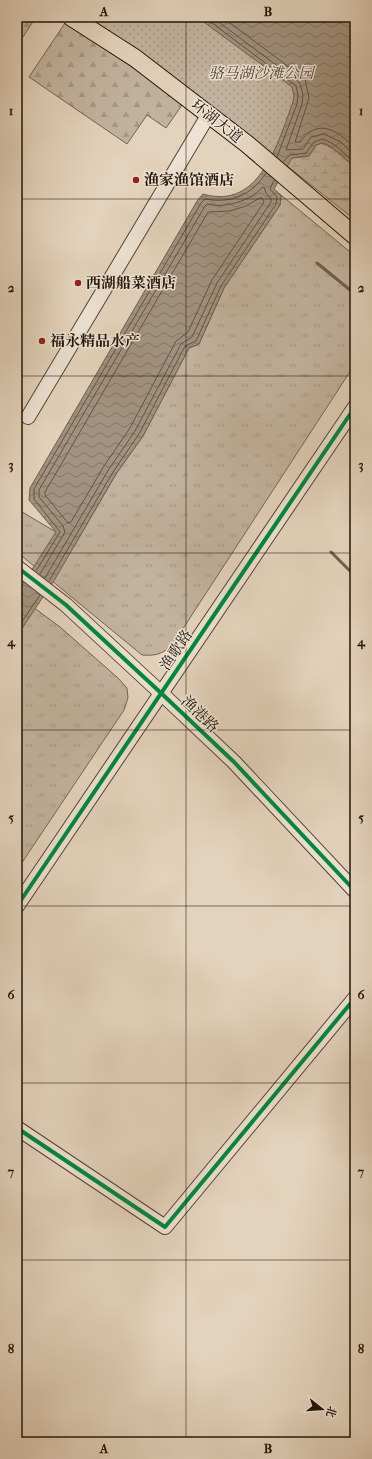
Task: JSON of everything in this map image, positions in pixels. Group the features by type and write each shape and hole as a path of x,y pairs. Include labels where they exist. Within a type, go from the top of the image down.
{"main road":[{"name":"环湖大道","path":"71,17 135,58 209,114 247,144 355,236"}],"street":[{"path":"28,416 209,114"},
{"name":"渔歌路","path":"17,906 355,407"},
{"name":"渔港路","path":"17,567 66,605 234,762 355,891"},
{"path":"17,1128 165,1227 355,998"}],"green space":[{"path":"17,17 36,17 17,46"},
{"name":"骆马湖沙滩公园","path":"88,17 355,17 355,39 272,155 182,83 136,49"},
{"path":"65,23 138,71 182,105 166,128 147,115 127,144 29,77"},
{"path":"322,143 327,145 355,166 355,220 286,165 292,158 309,156 316,145"},
{"path":"281,195 355,256 355,364 173,644 159,654 142,655 17,552 17,509 56,532 73,548 116,474 143,436 189,348 199,344 224,288 280,205"},
{"path":"17,595 60,627 118,678 127,688 128,698 124,710 17,870"}],"water":[{"path":"197,17 355,17 355,166 327,145 322,143 316,145 309,156 292,158 274,189 281,195 280,205 224,288 199,344 189,348 143,436 116,474 55,579 17,636 17,593 56,532 29,500 30,488 197,201 203,194 223,197 239,192 253,183 264,169 273,153 281,136 293,102 294,96 292,87"}],"waterway":[{"path":"317,263 355,294"},
{"path":"331,552 355,576"}],"cycle path":[{"path":"17,906 355,407"},
{"path":"17,567 66,605 234,762 355,891"},
{"path":"17,1128 165,1227 355,998"}],"place":[{"name":"渔家渔馆酒店","path":"136,180"},
{"name":"西湖船菜酒店","path":"78,283"},
{"name":"福永精品水产","path":"42,341"}]}
